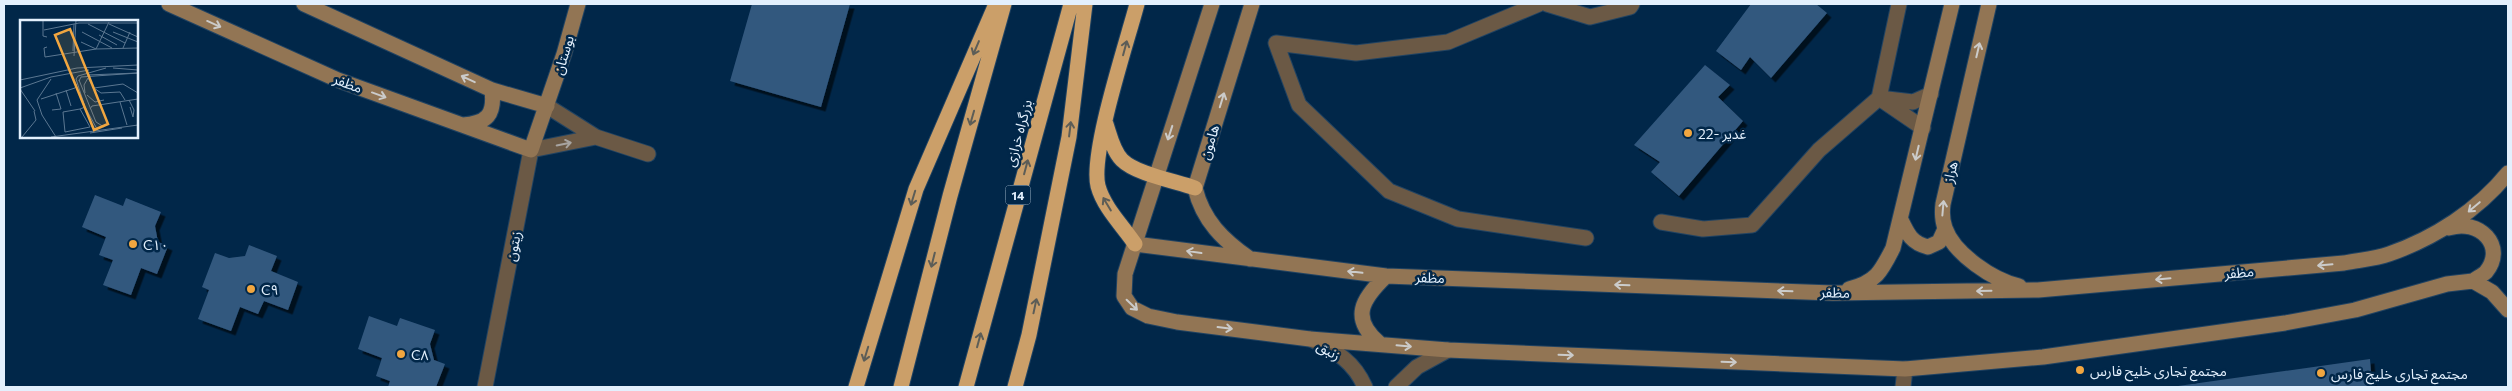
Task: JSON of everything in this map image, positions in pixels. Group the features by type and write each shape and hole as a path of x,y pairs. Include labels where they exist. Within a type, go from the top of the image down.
{"highway":[{"path":"856,387 916,189 996,4"},
{"path":"901,387 950,196 1004,4"},
{"name":"بزرگراه خرازی","path":"966,387 1071,4"},
{"path":"1015,387 1029,335 1069,137 1085,4"},
{"path":"1135,244 1106,205 1098,186 1097,166 1105,123 1137,4"},
{"path":"1105,123 1112,145 1121,159 1134,169 1195,188"}],"street":[{"name":"مظفر","path":"169,4 338,80 531,150"},
{"path":"304,4 492,90 547,106 596,138 648,154"},
{"name":"بوستان","path":"547,106 578,4"},
{"path":"1212,4 1125,274 1124,296 1132,308 1148,316 1177,322 1310,338 1448,350 1905,370 2043,357 2285,323 2355,310 2448,284 2473,281 2486,272 2492,256 2491,243 2482,230 2468,225 2456,225 2438,231"},
{"name":"هامون","path":"1195,188 1252,4"},
{"path":"1539,4 1448,42 1356,53 1276,43 1299,105 1389,191 1458,220 1586,238"},
{"path":"1547,4 1590,17 1630,7 1632,4"},
{"path":"1661,222 1703,229 1752,225 1819,150 1878,98 1899,4"},
{"path":"1833,293 1862,286 1875,278 1883,268 1893,248 1952,4"},
{"name":"هراز","path":"1989,4 1942,204 1945,229 1955,244 1992,276 2006,283 2038,290"},
{"path":"462,125 480,123 487,117 493,101 492,90"},
{"path":"1878,98 1913,102 1931,94"},
{"path":"1878,98 1923,128"},
{"name":"زیتون","path":"485,387 531,150 547,106"},
{"path":"531,150 596,138"},
{"name":"مظفر","path":"1135,244 1254,261 1386,276 1833,293 2038,290 2344,263 2388,255 2438,231 2463,216 2486,197 2508,173"},
{"path":"1195,188 1199,204 1207,220 1227,243 1254,261"},
{"path":"1901,220 1908,235 1916,244 1928,247 1939,242 1945,229"},
{"path":"1379,343 1367,333 1362,319 1362,305 1367,295 1386,276"},
{"path":"2473,281 2492,292 2508,310"},
{"name":"زنبق","path":"1310,338 1340,354 1358,373 1365,387"},
{"path":"1396,387 1417,367 1448,350"},
{"path":"1903,387 1905,370"}],"building":[{"path":"752,4 850,4 821,107 730,81"},
{"path":"1751,4 1816,4 1827,13 1771,78 1750,57 1741,70 1716,51"},
{"name":"22- غدیر","path":"1705,65 1730,85 1718,97 1743,121 1679,196 1651,172 1660,162 1634,145"},
{"name":"C۱۰","path":"95,195 123,206 126,198 161,212 155,226 158,242 168,246 157,274 141,268 131,295 103,285 113,260 99,255 106,237 82,227"},
{"name":"C۹","path":"249,245 277,256 271,271 298,282 288,310 264,301 258,314 240,307 231,331 198,319 209,290 202,287 215,253 229,258 245,256"},
{"name":"C۸","path":"369,316 397,326 400,318 435,330 430,344 434,360 445,364 436,387 388,387 390,381 376,376 382,358 358,349"},
{"name":"مجتمع تجاری خلیج فارس","path":"2370,359 2372,387 2178,387 2178,386"}],"place":[{"name":"22- غدیر","path":"1688,133"},
{"name":"C۱۰","path":"133,244"},
{"name":"C۹","path":"251,289"},
{"name":"C۸","path":"401,354"},
{"name":"مجتمع تجاری خلیح فارس","path":"2080,370"},
{"name":"مجتمع تجاری خلیج فارس","path":"2321,373"}]}
